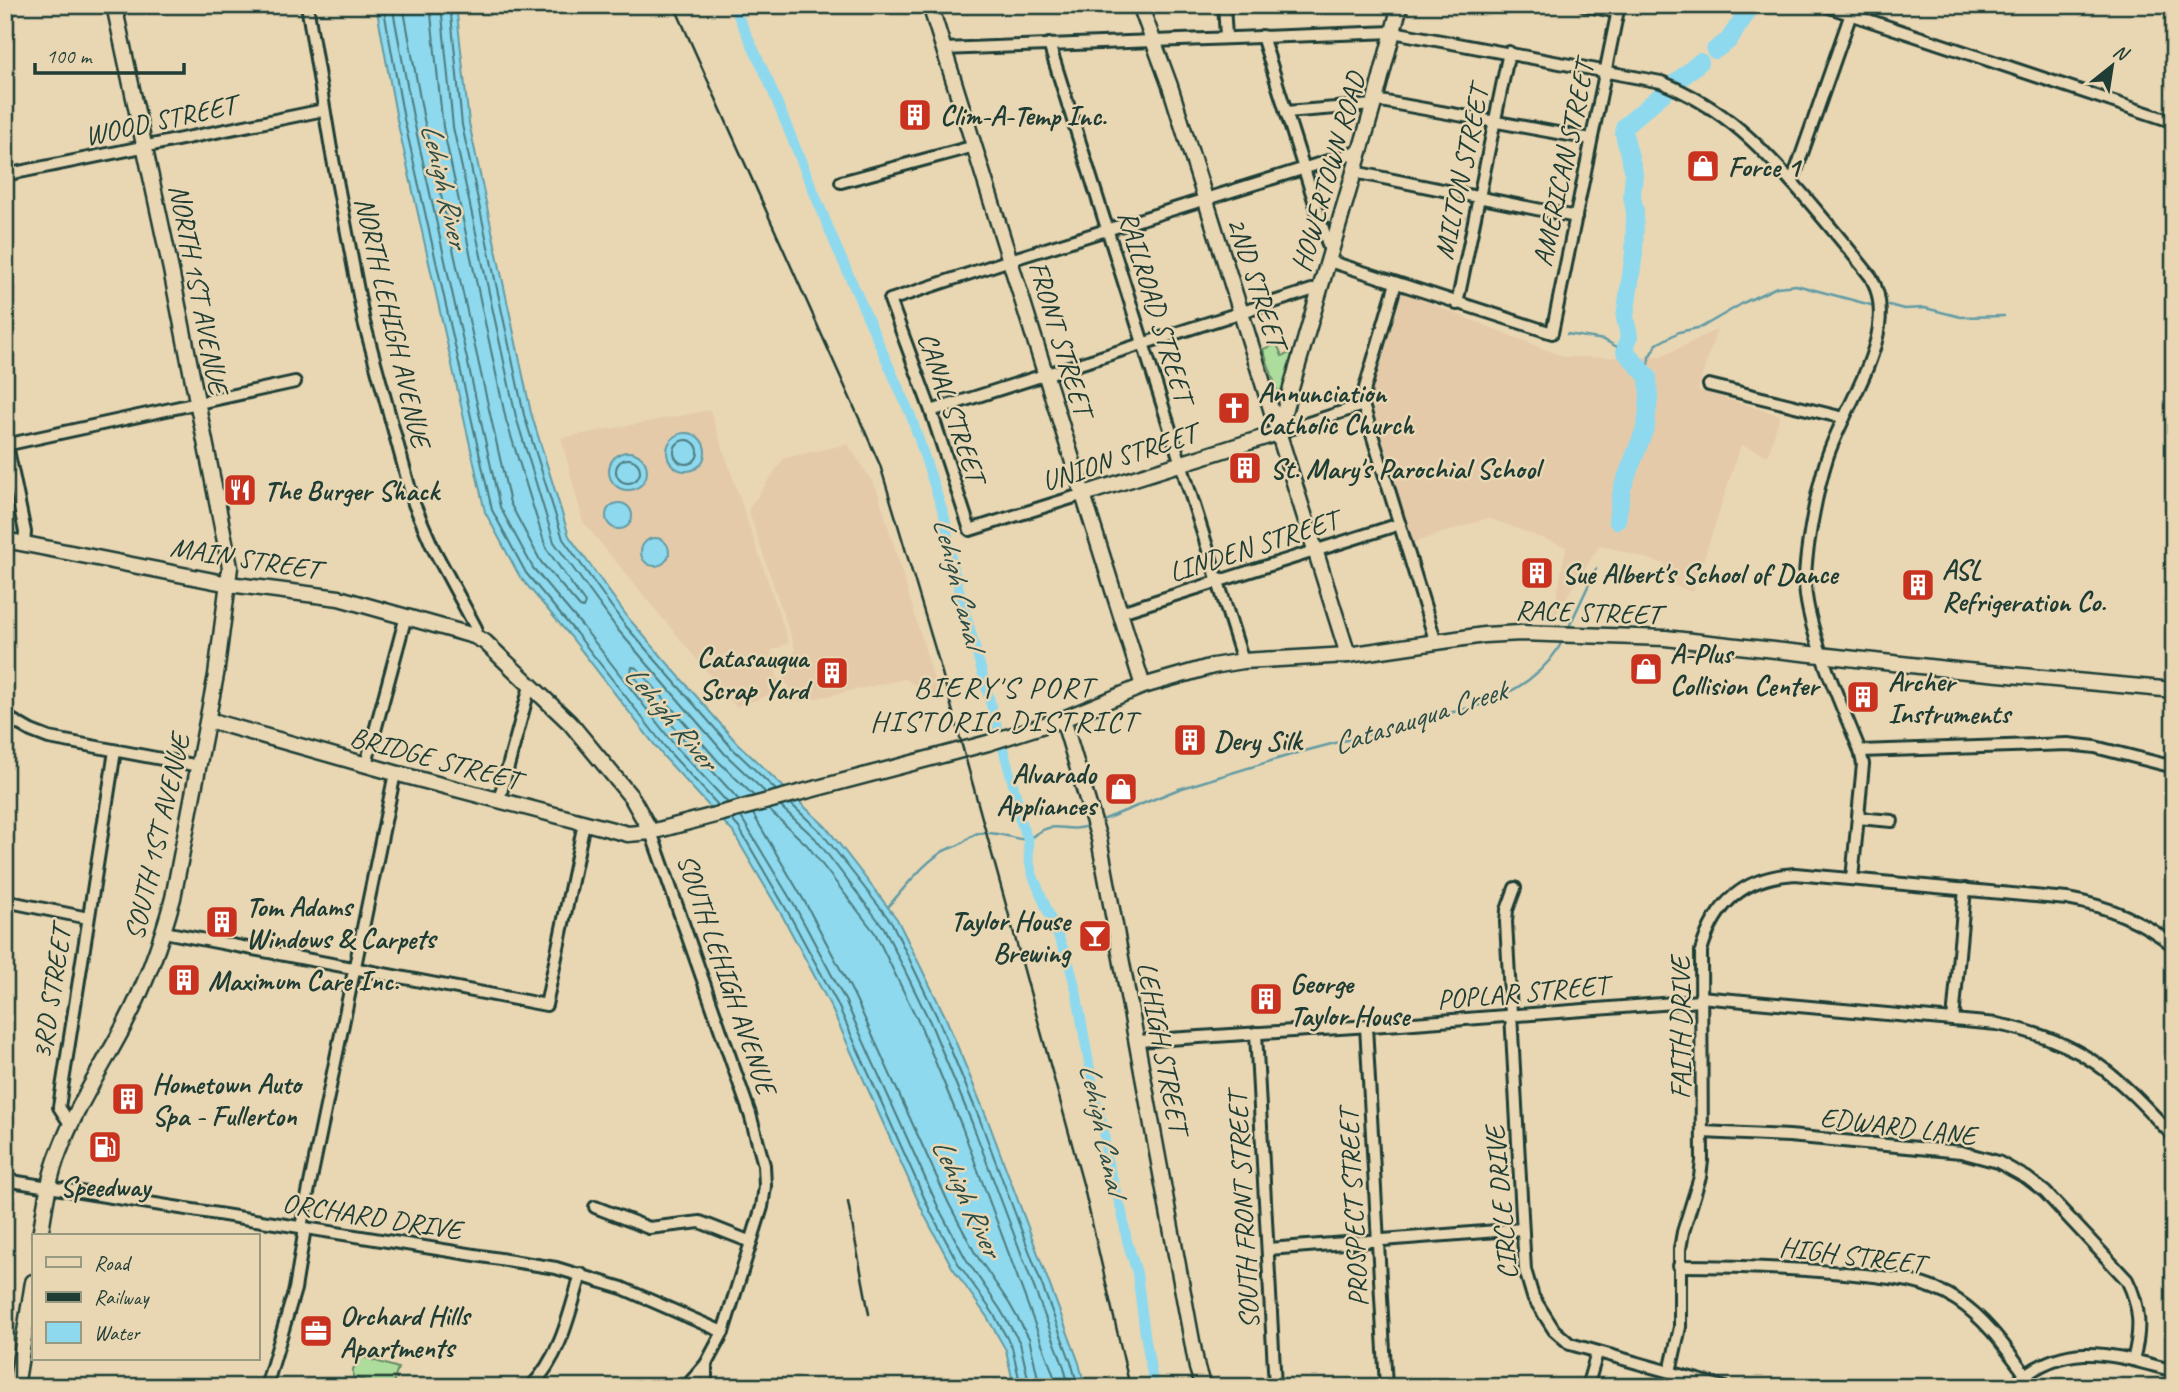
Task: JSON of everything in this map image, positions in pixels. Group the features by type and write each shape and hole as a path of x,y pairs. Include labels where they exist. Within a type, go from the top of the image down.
{"main road":[{"name":"NORTH 1ST AVENUE","path":"114,5 227,545 229,584"},
{"name":"FRONT STREET","path":"930,5 1143,686"},
{"name":"2ND STREET","path":"1140,5 1154,40 1349,655"},
{"name":"HOWERTOWN ROAD","path":"1278,433 1400,5"},
{"name":"UNION STREET","path":"1084,494 1278,433"},
{"name":"MAIN STREET","path":"5,540 229,584 338,598 474,636"},
{"name":"SOUTH 1ST AVENUE","path":"70,1124 140,994 164,932 208,720 229,584"},
{"name":"RACE STREET","path":"832,786 988,743 1063,719 1143,686 1213,666 1244,661 1349,655 1484,635 1580,634 1665,638 2174,690"},
{"name":"SOUTH LEHIGH AVENUE","path":"474,636 485,642 570,723 632,799 651,832"},
{"name":"LEHIGH STREET","path":"1063,719 1095,823 1138,1041 1197,1368 1203,1387"},
{"name":"BRIDGE STREET","path":"208,720 395,773 628,834 651,832 832,786"},
{"path":"40,1234 48,1185 70,1124"},
{"path":"16,1387 32,1288"}],"street":[{"name":"NORTH LEHIGH AVENUE","path":"307,5 364,322 414,504 433,548 476,628 474,636"},
{"path":"1224,5 1226,37"},
{"path":"1584,5 1618,9"},
{"path":"1826,6 1853,9 2174,122"},
{"name":"AMERICAN STREET","path":"1457,304 1552,333 1618,9"},
{"path":"1792,182 1853,9"},
{"path":"943,49 1393,32 1661,82 1679,89 1730,120 1747,134 1792,182 1871,277 1879,296 1881,310 1879,331 1867,368 1826,459 1806,564 1807,601 1823,656 1863,764 1852,879"},
{"path":"1262,36 1330,257 1457,304"},
{"name":"RAILROAD STREET","path":"1049,44 1244,661"},
{"name":"MILTON STREET","path":"1457,304 1509,52"},
{"path":"1286,112 1374,103 1591,139"},
{"name":"WOOD STREET","path":"5,175 324,110"},
{"path":"841,182 975,146"},
{"path":"1010,260 1360,151"},
{"path":"1354,172 1576,217"},
{"name":"CANAL STREET","path":"970,530 931,411 890,300 1010,260"},
{"path":"1396,283 1364,388 1363,405 1436,643"},
{"path":"931,411 1321,287"},
{"path":"24,544 24,532 6,443 295,382"},
{"path":"1709,385 1844,418"},
{"name":"UNION STREET","path":"1278,433 1363,405"},
{"name":"UNION STREET","path":"970,530 1084,494"},
{"name":"LINDEN STREET","path":"1121,612 1400,524"},
{"path":"366,764 406,616"},
{"path":"499,800 530,686"},
{"path":"5,716 31,732 49,738 198,766"},
{"path":"1860,751 2068,744 2095,747 2174,767"},
{"name":"3RD STREET","path":"70,1124 59,1107 115,751"},
{"path":"266,1387 293,1296 303,1228 353,968 395,773"},
{"path":"1858,818 1892,821"},
{"path":"164,932 546,1005 584,823"},
{"name":"SOUTH LEHIGH AVENUE","path":"651,832 760,1145 765,1186 762,1207 723,1332 706,1364 706,1387"},
{"name":"FAITH DRIVE","path":"1670,1372 1680,1328 1679,1266 1683,1232 1700,1177 1702,1132 1699,964 1705,935 1718,912 1739,891 1750,884 1779,875 1795,874 2087,902 2143,924 2174,946"},
{"name":"CIRCLE DRIVE","path":"1515,888 1507,910 1506,922 1510,1015 1525,1270 1533,1297 1554,1330 1579,1348 1723,1387"},
{"path":"1953,1020 1965,889"},
{"path":"5,901 88,918"},
{"name":"POPLAR STREET","path":"1138,1041 1700,999 1953,1020 2021,1029 2069,1046 2123,1083 2174,1137"},
{"name":"PROSPECT STREET","path":"1366,1026 1386,1387"},
{"name":"SOUTH FRONT STREET","path":"1256,1033 1275,1387"},
{"name":"EDWARD LANE","path":"1702,1132 1779,1135 1961,1152 2013,1169 2045,1192 2127,1280 2134,1293 2139,1314 2138,1342 2133,1360"},
{"name":"ORCHARD DRIVE","path":"5,1180 555,1268 622,1288 723,1332"},
{"path":"595,1207 649,1227 700,1222 751,1242"},
{"path":"1269,1249 1522,1229"},
{"name":"HIGH STREET","path":"1679,1266 1794,1268 1923,1284 1949,1295 1972,1311 1994,1332 2025,1374"},
{"path":"531,1387 550,1364 558,1349 581,1274"},
{"path":"1587,1387 1597,1353"},
{"path":"2011,1387 2025,1374 2048,1361 2080,1353 2110,1354 2174,1371"},
{"path":"686,1387 706,1364"}],"shaded area":[{"path":"1402,292 1565,357 1661,357 1717,329 1698,390 1780,415 1768,456 1741,445 1693,592 1662,582 1665,564 1600,545 1552,620 1566,547 1488,518 1413,543 1370,399"},
{"path":"710,410 789,643 771,651 781,691 736,707 583,522 561,438"},
{"name":"Catasauqua Scrap Yard","path":"848,444 877,489 941,702 905,679 799,702 783,679 795,649 748,510 784,458"}],"green space":[{"path":"1277,344 1282,356 1294,352 1281,392 1278,393 1263,349"},
{"path":"360,1356 398,1368 392,1387 383,1387 353,1377 353,1370"}],"water":[{"name":"Lehigh River","path":"376,5 456,5 469,123 531,413 569,536 629,619 737,743 826,827 897,919 945,1016 987,1118 1079,1363 1085,1387 1014,1387 1006,1350 952,1267 925,1216 831,1007 733,832 664,757 571,637 520,577 485,512 397,120"},
{"path":"686,433 699,439 705,452 699,465 686,471 673,465 667,452 673,439"},
{"path":"628,452 642,457 647,471 642,485 628,490 614,485 609,471 614,457"},
{"path":"619,503 628,507 632,516 628,525 619,529 610,525 606,516 610,507"},
{"path":"655,538 665,542 669,552 665,562 655,566 645,562 641,552 645,542"}],"waterway":[{"name":"Lehigh Canal","path":"733,5 768,80 836,246 911,416 945,518 952,564 1017,799 1016,810 1028,840 1033,876 1068,960 1076,990 1096,1103 1104,1130 1106,1156 1137,1273 1154,1387"},
{"name":"Catasauqua Creek","path":"1715,50 1728,41 1752,5"},
{"name":"Catasauqua Creek","path":"1617,520 1622,489 1646,426 1649,398 1648,377 1625,351 1629,336 1625,318 1634,253 1635,212 1632,196 1634,173 1624,134 1625,126 1700,62"},
{"path":"1648,377 1649,357 1657,344 1679,332 1702,327 1777,287 1796,285 1871,305"},
{"path":"1889,305 1904,309 1925,308 1961,317 2004,316"},
{"path":"1567,334 1604,340 1625,351"},
{"name":"Catasauqua Creek","path":"1568,629 1596,569"},
{"name":"Catasauqua Creek","path":"1100,821 1179,789 1297,753 1480,705 1529,680 1549,661 1564,638"},
{"name":"Catasauqua Creek","path":"888,907 935,857 975,834 993,833 1028,840 1053,827 1081,828 1091,825"}],"railway":[{"path":"674,5 880,465 939,662 1083,1184 1130,1387"},
{"path":"848,1202 869,1314"}],"place":[{"name":"Clim-A-Temp Inc.","path":"915,115"},
{"name":"Force 1","path":"1703,166"},
{"name":"Annunciation Catholic Church","path":"1234,408"},
{"name":"St. Mary's Parochial School","path":"1245,468"},
{"name":"The Burger Shack","path":"240,490"},
{"name":"Sue Albert's School of Dance","path":"1537,573"},
{"name":"ASL Refrigeration Co.","path":"1918,585"},
{"name":"A-Plus Collision Center","path":"1646,669"},
{"name":"Catasauqua Scrap Yard","path":"832,673"},
{"name":"Archer Instruments","path":"1863,697"},
{"name":"Dery Silk","path":"1190,740"},
{"name":"Alvarado Appliances","path":"1121,789"},
{"name":"Tom Adams Windows & Carpets","path":"222,922"},
{"name":"Taylor House Brewing","path":"1095,936"},
{"name":"Maximum Care Inc.","path":"184,980"},
{"name":"George Taylor House","path":"1266,999"},
{"name":"Hometown Auto Spa - Fullerton","path":"128,1099"},
{"name":"Speedway","path":"105,1147"},
{"name":"Orchard Hills Apartments","path":"316,1331"}],"district":[{"name":"BIERY'S PORT HISTORIC DISTRICT","path":"1004,704"}]}
